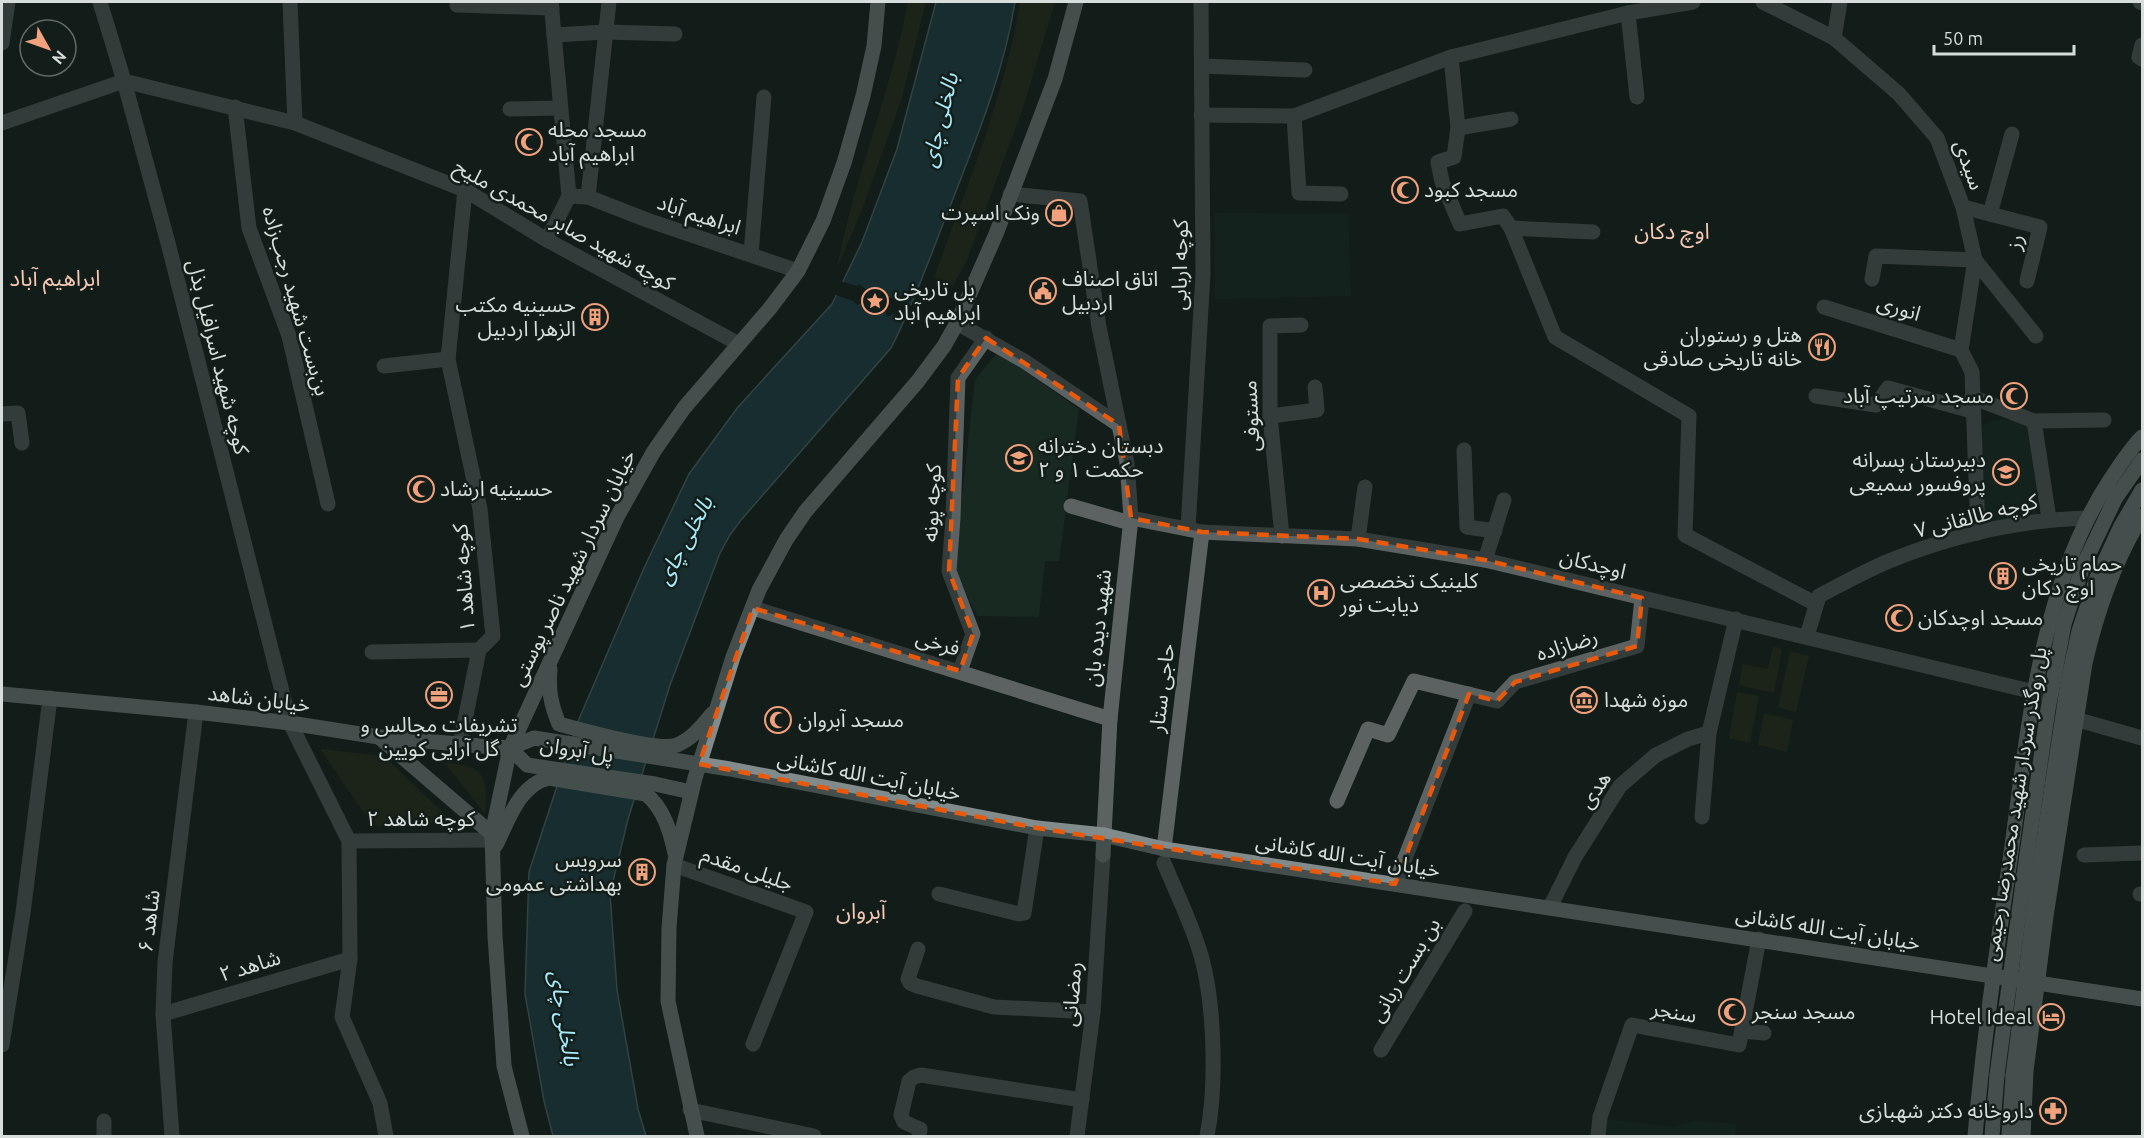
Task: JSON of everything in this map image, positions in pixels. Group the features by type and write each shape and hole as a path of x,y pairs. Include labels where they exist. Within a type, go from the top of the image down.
{"main road":[{"name":"خیابان سردار شهید ناصر پوستی","path":"522,1137 504,1066 496,957 493,841 510,748 617,516 654,451 684,408 771,307 798,271 823,221 844,163 863,96 874,46 878,2"},
{"path":"697,1137 668,1001 669,928 674,861 699,764 733,657 770,567 805,512 918,381 944,346 957,323 992,244 1055,79 1076,2"},
{"path":"1975,1137 1992,977 2047,629 2086,518 2130,450 2142,437"},
{"name":"پل روگذر سردار شهید محمدرضا رحیمی","path":"2009,1137 2012,1074 2048,709 2064,624 2084,566 2115,499 2142,460"},
{"name":"پل روگذر سردار شهید محمدرضا رحیمی","path":"2031,877 2079,631 2096,580 2121,526 2142,490"},
{"path":"2023,1137 2012,1074 2034,1005 2075,719 2093,627 2114,570 2140,523"},
{"path":"551,658 548,688 551,704 559,724 657,752 676,746 696,733 716,710"},
{"name":"خیابان شاهد","path":"2,694 196,712 380,737 510,748"},
{"path":"380,737 493,841 518,800 536,781 559,774 646,794 665,817 674,861"},
{"name":"پل آبروان","path":"691,792 650,783 559,774 527,765 510,748 534,738 657,752 699,764"},
{"name":"خیابان آیت الله کاشانی","path":"699,764 1037,828 1104,835 1164,856 1395,884 2037,983"},
{"path":"1103,855 1104,835"},
{"path":"2003,908 2009,921 2024,928 2036,925 2046,916"},
{"path":"2037,983 2142,999"},
{"path":"1989,999 2034,1005"},
{"path":"1981,1066 1992,1057 2006,1054 2017,1060 2012,1074"},
{"name":"پل روگذر سردار شهید محمدرضا رحیمی","path":"1992,1137 2012,1074"}],"street":[{"path":"2,43 8,2"},
{"name":"کوچه شهید اسرافیل بذل","path":"100,2 168,243 290,723 349,841"},
{"path":"290,2 295,123"},
{"path":"588,197 609,2"},
{"name":"کوچه اربابی","path":"1195,531 1203,274 1200,115 1202,66 1199,5 1201,2"},
{"path":"1200,115 1294,116 1451,57 1628,13 1693,2"},
{"name":"سیدی","path":"1763,2 1834,38 1899,94 1937,138 1963,207 1975,260 2036,336"},
{"path":"1834,38 1840,2"},
{"path":"457,4 552,5 569,196 547,240"},
{"path":"1628,13 1636,97"},
{"path":"554,35 606,32 675,34"},
{"path":"2142,45 2139,57 2142,59"},
{"path":"1451,57 1458,128 1454,157 1438,162 1442,182 1460,224 1503,216 1511,228 1555,338 1689,416 1685,535 1816,604 1807,636"},
{"path":"1202,66 1305,70"},
{"path":"2,123 124,81"},
{"name":"کوچه شهید صابر محمدی ملیح","path":"124,81 295,123 465,190 547,240 738,344"},
{"path":"751,254 764,97"},
{"name":"بن‌بست شهید رجب‌زاده","path":"235,108 249,228 289,336 328,504"},
{"path":"510,109 560,108"},
{"path":"1294,116 1299,193 1341,194"},
{"path":"1458,128 1511,120"},
{"name":"رز","path":"1990,214 2012,134"},
{"path":"384,366 448,359 465,190"},
{"name":"شهید دیده بان","path":"1010,194 1080,201 1099,327 1126,463 1131,520 1110,718 1104,835"},
{"name":"ابراهیم آباد","path":"569,196 588,197 647,220 798,271"},
{"name":"رز","path":"1963,207 2040,227 2027,281"},
{"path":"1511,228 1593,232"},
{"path":"1872,279 1876,256 1975,260 1961,350 1972,372 1977,533"},
{"name":"انوری","path":"1824,307 1961,350"},
{"path":"957,323 986,338 1119,425"},
{"name":"مستوفی","path":"1282,536 1270,416 1270,326 1301,325"},
{"name":"کوچه پونه","path":"960,671 973,634 949,571 958,378 986,338"},
{"name":"کوچه شاهد ۱","path":"448,359 480,509 493,636 478,650 460,745"},
{"path":"1270,416 1317,410 1315,387"},
{"path":"1816,396 1876,405 1888,388 1972,404 2034,421 2104,420"},
{"path":"2,414 18,414 22,443"},
{"path":"2034,421 2049,519"},
{"path":"1464,450 1467,527 1495,531"},
{"path":"1358,539 1365,487"},
{"path":"1485,560 1504,500"},
{"name":"اوچدکان","path":"1071,506 1131,520 1195,531 1358,539 1485,560 2034,692 2035,697"},
{"name":"کوچه طالقانی ۷","path":"1816,604 1819,596 1888,562 1950,539 2049,519 2086,518"},
{"name":"حاجی ستار","path":"1195,531 1164,856 1199,949 1207,979 1211,1015 1213,1081 1207,1137"},
{"name":"رضازاده","path":"1337,801 1368,729 1388,735 1414,681 1497,701 1515,682 1637,646 1642,598"},
{"name":"فرخی","path":"753,608 1110,718"},
{"path":"1702,817 1709,733 1736,619"},
{"path":"372,652 478,650"},
{"path":"1395,884 1469,694"},
{"path":"2,1045 23,913 50,698"},
{"name":"شاهد ۶","path":"172,1137 163,1014 165,962 196,712"},
{"path":"2075,719 2142,738"},
{"name":"هدی","path":"1550,907 1575,857 1620,786 1656,755 1688,739 1709,733"},
{"path":"939,894 1019,914 1024,913 1037,828"},
{"path":"349,841 350,959 342,1017 380,1103 386,1137"},
{"name":"کوچه شاهد ۲","path":"349,841 493,841"},
{"path":"2084,855 2142,853"},
{"name":"رمضانی","path":"1077,1137 1093,1012 1103,855"},
{"name":"جلیلی مقدم","path":"674,861 806,912 753,1044"},
{"name":"بن بست ربانی","path":"1381,1050 1465,911"},
{"path":"1759,939 1742,1031 1764,1033"},
{"path":"918,949 908,979 910,983 917,986 994,1007 1093,1012"},
{"name":"شاهد ۲","path":"163,1014 350,959"},
{"name":"سنجر","path":"1598,1137 1600,1117 1632,1025 1739,1045 1742,1031"},
{"path":"919,1137 920,1129 904,1122 901,1115 909,1081 914,1077 921,1076 1082,1100"},
{"path":"690,1110 814,1137"},
{"path":"104,1120 104,1137"}],"highlighted area":[{"path":"986,338 1119,425 1131,518 1202,532 1358,539 1485,560 1642,598 1637,646 1515,682 1497,701 1469,694 1395,884 1037,828 699,764 753,608 960,671 973,634 949,571 958,378"}],"shaded area":[{"path":"908,2 926,2 902,98 861,212 837,268 853,201 901,36"},
{"path":"1020,2 1055,2 1024,105 967,260 953,286 934,278 995,107"},
{"path":"1214,213 1348,214 1351,296 1215,299"},
{"name":"دبستان دخترانه حکمت ۱ و ۲","path":"998,352 1079,409 1059,561 1045,561 1039,617 977,616 954,569 975,379"},
{"name":"دبیرستان پسرانه پروفسور سمیعی","path":"2001,419 2031,426 2038,518 1980,525 1976,426"},
{"path":"1773,646 1782,649 1774,693 1739,685 1743,664 1768,669"},
{"path":"1790,651 1809,656 1796,712 1778,707"},
{"path":"1737,692 1759,696 1750,743 1729,738"},
{"path":"1764,713 1793,720 1787,752 1758,745"},
{"path":"320,749 384,756 453,822 373,826"},
{"path":"445,763 469,767 482,775 485,790 485,814"},
{"path":"1607,1119 1672,1127 1695,1121 1736,1124 1735,1136 1604,1136"}],"water":[{"name":"بالخلی چای","path":"936,2 1015,2 1004,55 978,133 914,297 891,348 741,520 720,553 670,685 628,819 610,894 617,990 638,1109 646,1136 553,1136 544,1101 525,994 529,872 579,719 644,568 689,474 738,407 832,304 862,242 897,149"}],"pier":[{"path":"840,281 857,286 860,284 865,289 889,298 896,296 897,301 914,306 909,319 894,314 887,317 885,311 861,303 857,305 853,301 833,294"}],"place":[{"name":"مسجد محله ابراهیم آباد","path":"529,142"},
{"name":"مسجد کبود","path":"1405,190"},
{"name":"ونک اسپرت","path":"1059,213"},
{"name":"اتاق اصناف اردبیل","path":"1043,291"},
{"name":"پل تاریخی ابراهیم آباد","path":"875,301"},
{"name":"حسینیه مکتب الزهرا اردبیل","path":"595,317"},
{"name":"هتل و رستوران خانه تاریخی صادقی","path":"1822,347"},
{"name":"مسجد سرتیپ آباد","path":"2014,396"},
{"name":"دبستان دخترانه حکمت ۱ و ۲","path":"1019,458"},
{"name":"دبیرستان پسرانه پروفسور سمیعی","path":"2006,472"},
{"name":"حسینیه ارشاد","path":"421,489"},
{"name":"حمام تاریخی اوچ دکان","path":"2003,576"},
{"name":"کلینیک تخصصی دیابت نور","path":"1321,593"},
{"name":"مسجد اوچدکان","path":"1899,618"},
{"name":"تشریفات مجالس و گل آرایی کویین","path":"439,695"},
{"name":"موزه شهدا","path":"1584,700"},
{"name":"مسجد آبروان","path":"778,720"},
{"name":"سرویس بهداشتی عمومی","path":"642,872"},
{"name":"مسجد سنجر","path":"1732,1012"},
{"name":"Hotel Ideal","path":"2051,1017"},
{"name":"داروخانه دکتر شهبازی","path":"2053,1111"}],"district":[{"name":"اوچ دکان","path":"1672,231"},
{"name":"ابراهیم آباد","path":"55,278"},
{"name":"آبروان","path":"861,911"}]}
